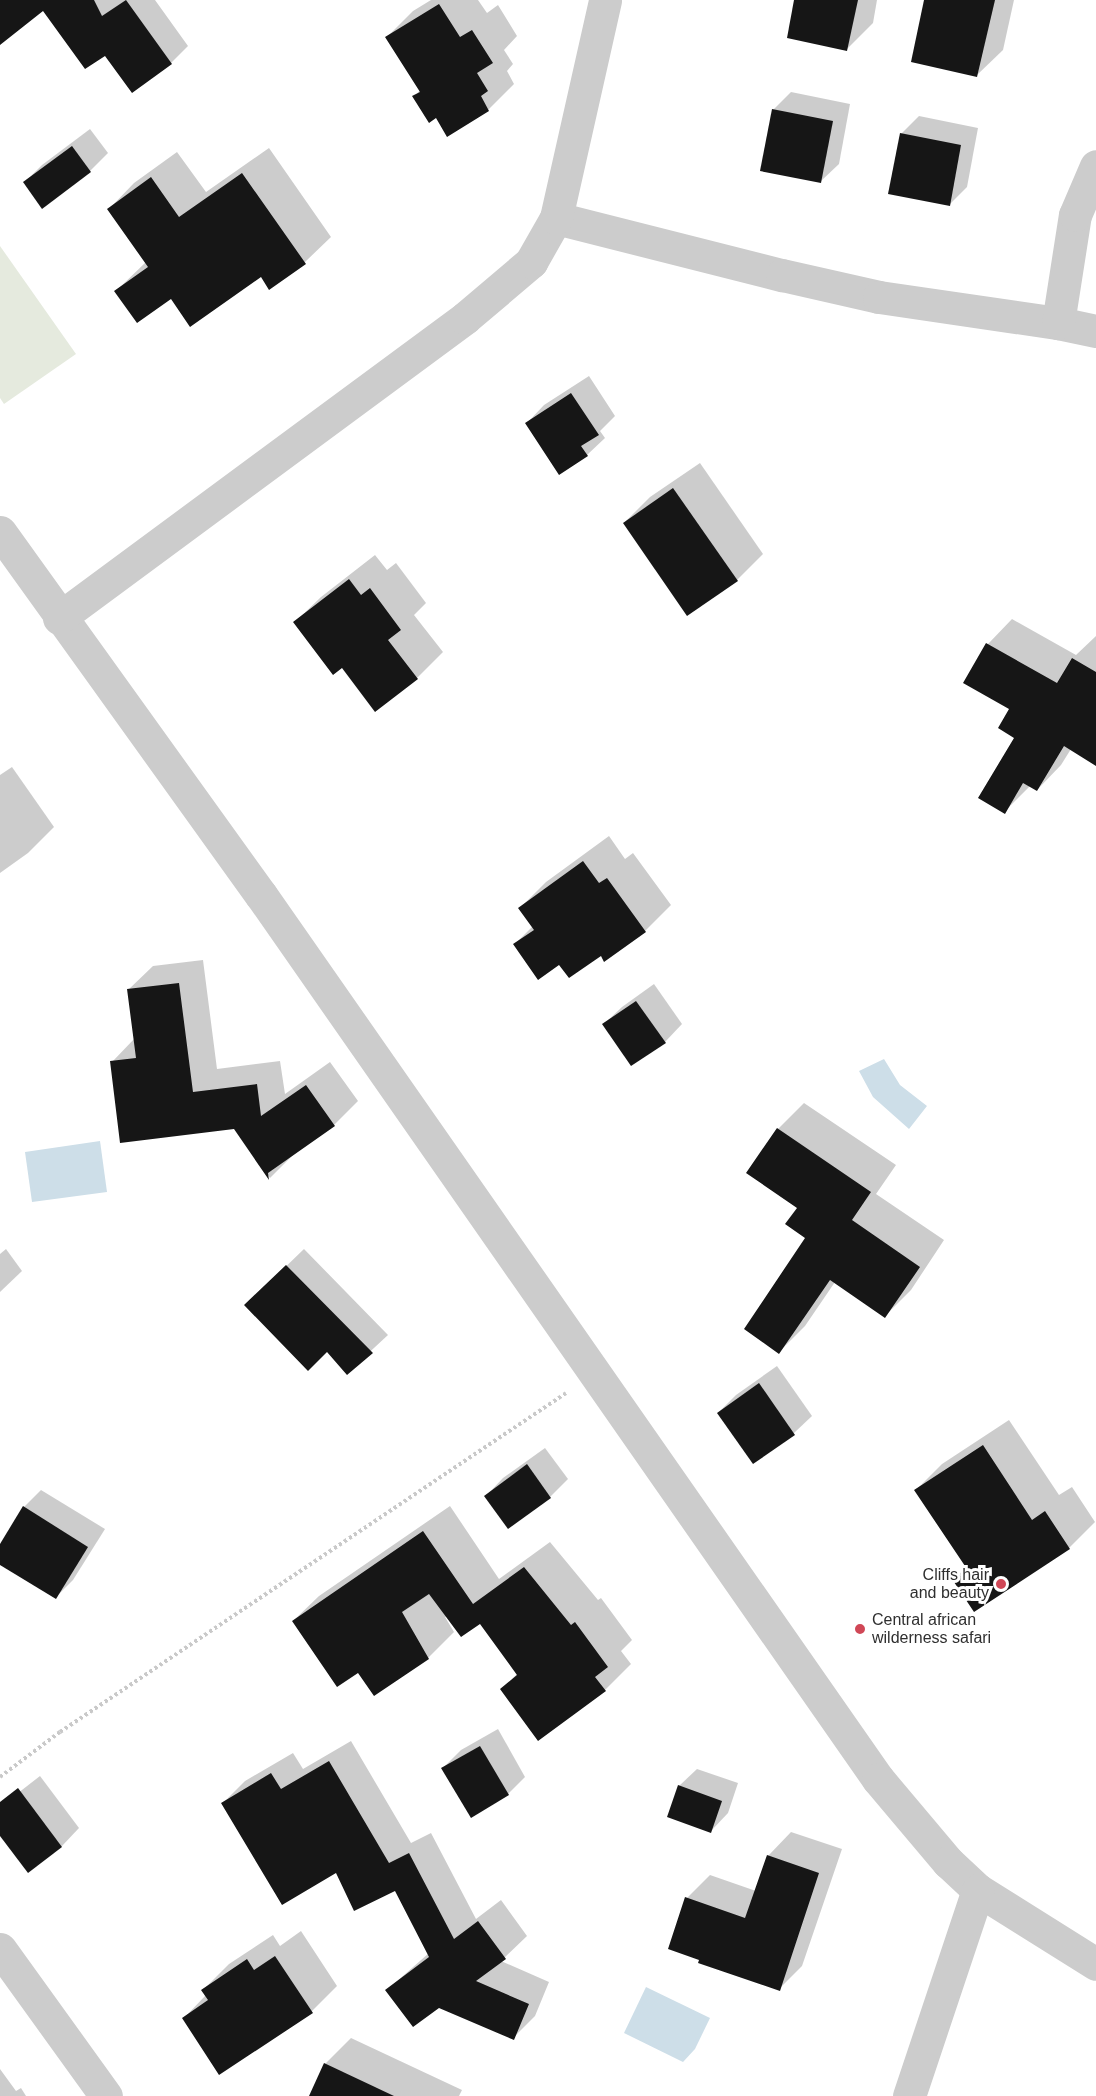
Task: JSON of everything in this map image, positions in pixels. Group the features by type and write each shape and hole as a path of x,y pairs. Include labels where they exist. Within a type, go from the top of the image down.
{"street":[{"path":"59,618 465,318 531,262 556,218 605,0"},
{"path":"1058,323 1075,215 1096,166"},
{"path":"556,218 879,297 1058,323 1096,332"},
{"path":"0,532 59,618 261,895 878,1779 948,1862 978,1890 1096,1964"},
{"path":"909,2096 978,1890"},
{"path":"0,1949 106,2096"}],"path":[{"path":"0,1777 60,1732 594,1375"}],"shaded area":[{"path":"0,246 76,354 4,404 0,398"},
{"path":"884,1059 900,1085 927,1106 909,1129 873,1097 859,1071"},
{"path":"100,1141 107,1192 32,1202 25,1152"},
{"path":"646,1987 710,2018 695,2049 683,2062 624,2033"}],"building":[{"path":"0,0 94,0 102,16 126,0 172,64 132,93 105,56 85,69 43,11 0,45"},
{"path":"794,0 858,0 847,51 787,38"},
{"path":"924,0 995,0 977,77 911,62"},
{"path":"439,4 460,37 472,30 493,63 477,73 488,91 481,96 489,111 447,137 436,118 429,123 412,96 420,92 385,37"},
{"path":"772,109 833,121 821,183 760,171"},
{"path":"900,133 961,145 950,206 888,194"},
{"path":"72,146 91,172 42,209 23,182"},
{"path":"242,173 306,264 269,290 261,277 190,327 171,299 137,323 114,291 148,267 107,209 151,177 179,217"},
{"path":"571,393 599,435 581,446 588,456 559,475 525,423"},
{"path":"673,488 738,581 687,616 623,523"},
{"path":"349,579 361,595 370,588 401,630 388,640 418,679 375,712 342,668 333,675 293,622"},
{"path":"986,643 1057,683 1072,658 1096,672 1096,766 1064,746 1037,791 1023,783 1005,814 978,798 1014,738 998,728 1009,709 963,683"},
{"path":"583,861 599,883 607,878 646,932 604,962 601,956 569,978 559,965 538,980 513,944 534,930 518,908"},
{"path":"179,983 193,1092 257,1084 261,1116 306,1085 335,1126 268,1173 269,1180 234,1129 120,1143 110,1061 136,1058 127,989"},
{"path":"636,1001 666,1043 631,1066 602,1024"},
{"path":"777,1128 871,1192 852,1220 920,1267 885,1318 830,1280 779,1354 744,1329 805,1238 785,1224 797,1208 746,1173"},
{"path":"286,1265 373,1353 347,1375 327,1352 308,1371 244,1305"},
{"path":"759,1383 795,1435 753,1464 717,1413"},
{"path":"983,1445 1032,1520 1045,1511 1070,1549 974,1612 952,1579 967,1569 914,1490"},
{"path":"527,1464 551,1498 508,1529 484,1496"},
{"path":"23,1506 88,1547 56,1599 0,1565 0,1544"},
{"path":"423,1531 473,1604 524,1567 571,1625 575,1622 608,1667 595,1677 606,1691 538,1741 500,1689 517,1675 480,1624 461,1637 429,1594 402,1612 429,1659 374,1696 358,1673 337,1687 292,1621"},
{"path":"480,1746 509,1795 471,1818 441,1768"},
{"path":"329,1761 389,1863 409,1853 454,1939 478,1921 506,1959 476,1981 529,2004 514,2040 439,2008 413,2027 385,1990 429,1957 395,1891 354,1911 336,1873 282,1905 221,1803 271,1773 281,1789"},
{"path":"678,1785 722,1801 711,1833 667,1817"},
{"path":"18,1788 62,1847 28,1873 0,1836 0,1802"},
{"path":"767,1855 819,1873 780,1991 698,1963 699,1960 668,1949 685,1897 745,1918"},
{"path":"275,1956 313,2013 219,2075 182,2018 208,2000 201,1990 247,1959 254,1970"},
{"path":"324,2063 394,2096 309,2096"}],"place":[{"name":"Cliffs hair and beauty","path":"1001,1584"},
{"name":"Central african wilderness safari","path":"860,1629"}]}
